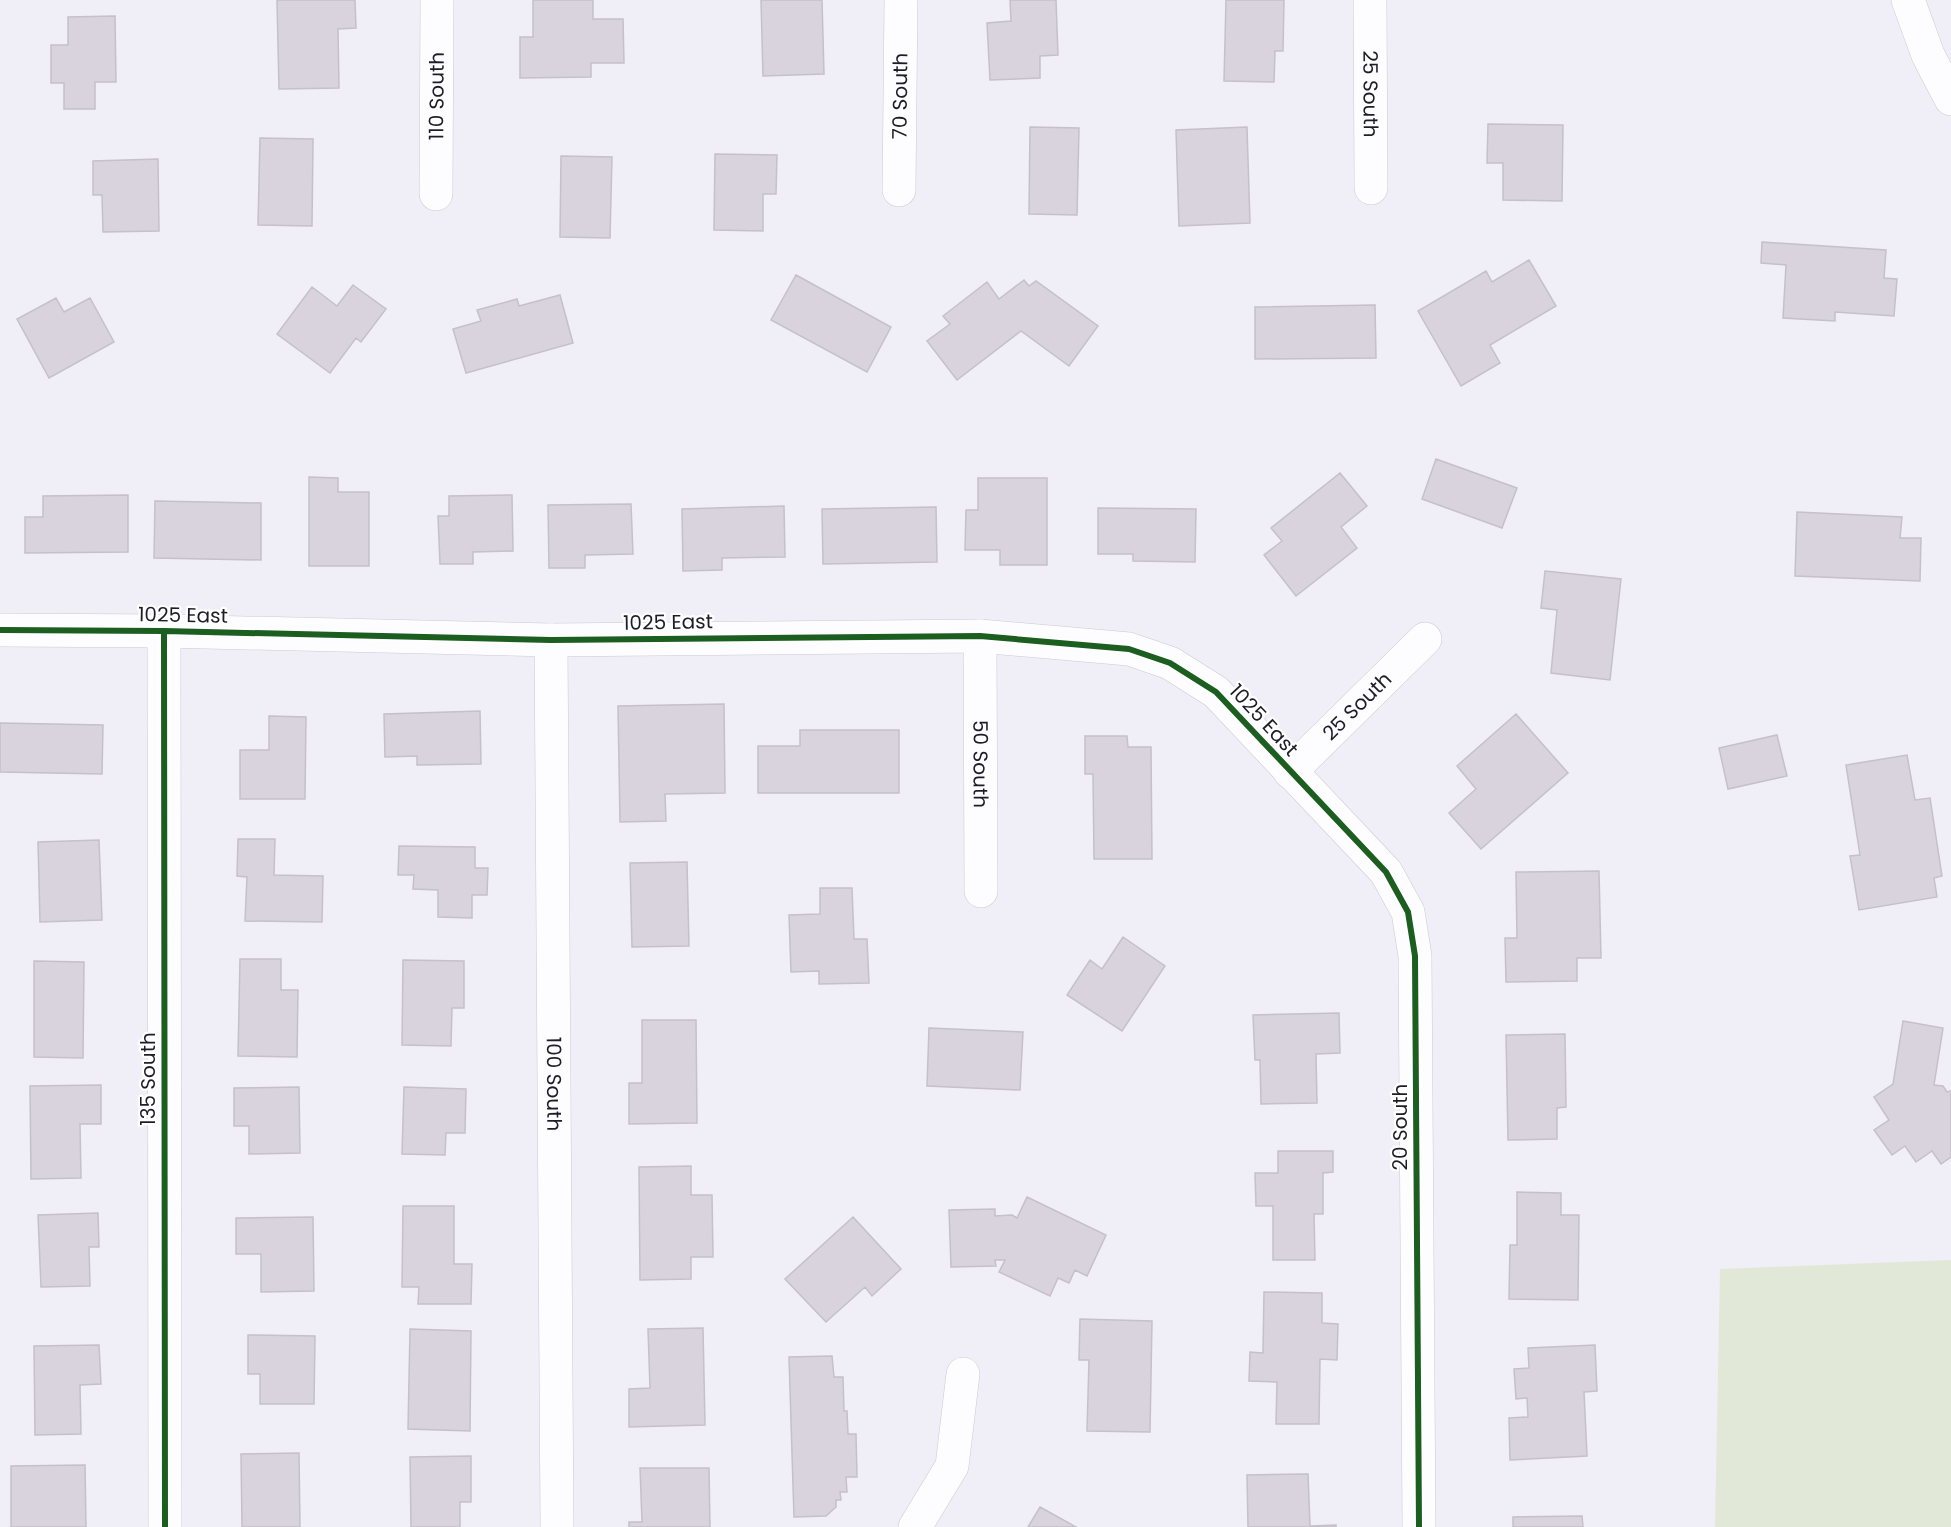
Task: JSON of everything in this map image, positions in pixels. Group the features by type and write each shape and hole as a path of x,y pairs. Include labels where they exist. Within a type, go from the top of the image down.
{"street":[{"name":"110 South","path":"436,194 437,0"},
{"name":"70 South","path":"899,190 901,0"},
{"name":"25 South","path":"1370,0 1371,188"},
{"path":"1908,0 1928,55 1951,99"},
{"name":"1025 East","path":"0,630 164,631 551,640 980,636 1129,649 1170,663 1216,692 1290,772"},
{"name":"135 South","path":"164,631 165,1527"},
{"name":"50 South","path":"980,636 981,891"},
{"name":"25 South","path":"1290,772 1425,639"},
{"name":"100 South","path":"551,640 557,1527"},
{"name":"20 South","path":"1290,772 1386,872 1408,912 1415,956 1419,1527"},
{"path":"915,1527 952,1466 963,1374"}],"green space":[{"path":"1951,1260 1951,1527 1715,1527 1720,1269"}],"building":[{"path":"277,0 355,0 356,28 338,29 339,88 279,89"},
{"path":"533,0 593,0 593,19 623,19 624,63 591,63 591,77 520,78 520,37 533,37"},
{"path":"761,0 822,0 824,74 763,76"},
{"path":"1010,0 1056,0 1058,55 1040,56 1040,78 990,80 987,23 1011,21"},
{"path":"1226,0 1284,0 1283,51 1275,51 1274,82 1224,81"},
{"path":"115,16 116,82 95,82 95,109 64,109 64,83 51,83 51,45 68,45 68,17"},
{"path":"1488,124 1563,125 1562,201 1503,200 1503,163 1487,163"},
{"path":"1030,127 1079,128 1077,215 1029,214"},
{"path":"1247,127 1250,223 1179,226 1176,130"},
{"path":"260,138 313,139 312,226 258,225"},
{"path":"715,154 777,155 776,194 763,194 763,231 714,230"},
{"path":"561,156 612,157 610,238 560,237"},
{"path":"158,159 159,231 103,232 102,195 93,195 93,161"},
{"path":"1762,242 1886,250 1884,278 1897,279 1894,316 1835,312 1835,321 1783,318 1786,265 1761,263"},
{"path":"1529,260 1556,306 1490,345 1500,363 1461,386 1418,311 1486,271 1492,282"},
{"path":"796,275 891,327 867,372 771,320"},
{"path":"1024,280 1029,286 1036,281 1098,326 1069,366 1021,331 957,380 927,341 950,324 943,316 987,282 999,299"},
{"path":"353,285 386,309 361,342 356,338 330,373 277,334 312,287 337,306"},
{"path":"560,295 573,343 466,373 453,329 481,321 477,310 517,299 519,306"},
{"path":"56,298 64,312 90,298 114,342 49,378 17,319"},
{"path":"1375,305 1376,358 1255,359 1255,307"},
{"path":"1436,459 1517,488 1502,528 1422,499"},
{"path":"1340,473 1367,506 1341,527 1357,548 1296,596 1264,555 1282,541 1271,528"},
{"path":"309,477 338,478 338,492 369,492 369,566 309,566"},
{"path":"978,478 1047,478 1047,565 1000,565 1000,550 965,550 966,510 978,510"},
{"path":"128,495 128,552 25,553 25,517 43,517 43,496"},
{"path":"512,495 513,551 473,552 473,564 440,564 438,516 449,516 449,496"},
{"path":"155,501 261,503 261,560 154,558"},
{"path":"631,504 633,554 585,555 585,568 549,568 548,505"},
{"path":"784,506 785,557 722,558 722,570 683,571 682,509"},
{"path":"936,507 937,562 823,564 822,509"},
{"path":"1098,508 1196,509 1195,562 1133,561 1133,554 1098,554"},
{"path":"1797,512 1902,517 1900,538 1921,538 1920,581 1795,576"},
{"path":"1545,571 1621,579 1610,680 1551,673 1557,610 1541,608"},
{"path":"724,704 725,793 665,794 666,821 620,822 618,706"},
{"path":"480,711 481,764 417,765 417,756 385,757 384,714"},
{"path":"1516,714 1568,773 1481,849 1449,813 1476,789 1457,766"},
{"path":"269,716 306,717 305,799 240,799 240,750 269,750"},
{"path":"0,723 103,725 102,774 0,772"},
{"path":"800,730 899,730 899,793 758,793 758,746 800,746"},
{"path":"1777,735 1787,776 1728,789 1719,748"},
{"path":"1085,736 1127,736 1128,747 1151,747 1152,859 1094,859 1093,774 1085,774"},
{"path":"1907,755 1915,800 1930,798 1942,876 1934,878 1937,897 1859,910 1850,856 1860,855 1846,765"},
{"path":"238,839 275,839 274,875 323,876 322,922 245,921 247,877 237,876"},
{"path":"99,840 102,920 40,922 38,842"},
{"path":"399,846 475,847 475,868 488,868 487,895 472,895 472,918 438,917 438,890 413,889 414,875 398,875"},
{"path":"687,862 689,946 632,947 630,863"},
{"path":"1599,871 1601,958 1577,958 1577,981 1506,982 1505,938 1517,938 1516,872"},
{"path":"820,888 852,888 854,939 867,939 869,983 819,984 819,971 791,972 789,915 820,914"},
{"path":"1123,937 1165,966 1122,1031 1067,995 1090,960 1102,969"},
{"path":"240,959 281,959 281,990 298,990 297,1057 238,1056"},
{"path":"403,960 464,961 464,1008 452,1008 451,1046 402,1045"},
{"path":"34,961 84,962 83,1058 34,1057"},
{"path":"1339,1013 1340,1053 1316,1054 1317,1103 1261,1104 1260,1060 1255,1060 1253,1015"},
{"path":"642,1020 696,1020 697,1123 629,1124 629,1083 642,1083"},
{"path":"1903,1021 1943,1028 1934,1085 1943,1086 1947,1092 1951,1091 1951,1157 1941,1164 1932,1151 1916,1162 1905,1146 1892,1155 1874,1130 1889,1120 1874,1097 1893,1084"},
{"path":"929,1028 1023,1032 1020,1090 927,1086"},
{"path":"1565,1034 1566,1107 1557,1108 1557,1139 1508,1140 1506,1035"},
{"path":"101,1085 101,1124 80,1124 81,1178 31,1179 30,1086"},
{"path":"299,1087 300,1153 249,1154 249,1126 234,1126 234,1088"},
{"path":"404,1087 466,1089 465,1133 446,1133 445,1155 402,1154"},
{"path":"1278,1151 1333,1151 1333,1172 1323,1173 1323,1214 1314,1214 1315,1260 1273,1260 1273,1206 1256,1206 1255,1173 1278,1173"},
{"path":"691,1166 691,1195 712,1195 713,1257 691,1257 691,1279 640,1280 639,1167"},
{"path":"1517,1192 1561,1193 1561,1215 1579,1215 1578,1300 1509,1299 1510,1245 1517,1245"},
{"path":"1027,1197 1106,1235 1087,1276 1075,1270 1069,1283 1058,1278 1050,1296 999,1272 1005,1260 995,1260 996,1266 951,1267 949,1210 995,1209 995,1216 1012,1215 1017,1218"},
{"path":"403,1206 454,1206 454,1264 472,1264 471,1304 418,1304 419,1287 402,1287"},
{"path":"98,1213 99,1247 89,1247 90,1286 41,1287 38,1215"},
{"path":"313,1217 314,1291 261,1292 261,1254 236,1254 236,1218"},
{"path":"853,1217 901,1269 872,1296 865,1287 826,1322 785,1279"},
{"path":"1264,1292 1322,1293 1322,1323 1338,1324 1337,1360 1320,1359 1319,1424 1276,1424 1277,1382 1249,1381 1250,1352 1263,1353"},
{"path":"1080,1319 1152,1321 1150,1432 1087,1431 1089,1360 1079,1360"},
{"path":"703,1328 705,1425 629,1427 629,1389 650,1388 648,1329"},
{"path":"410,1329 471,1331 470,1431 408,1429"},
{"path":"248,1335 315,1336 314,1404 260,1404 260,1374 248,1374"},
{"path":"99,1345 101,1384 80,1385 81,1434 35,1435 34,1346"},
{"path":"1595,1345 1597,1391 1584,1392 1587,1456 1510,1460 1509,1418 1528,1417 1527,1398 1516,1399 1514,1369 1529,1368 1528,1348"},
{"path":"832,1356 834,1377 843,1377 844,1411 847,1411 848,1434 856,1434 857,1477 846,1477 847,1492 840,1492 841,1500 836,1500 836,1507 826,1516 794,1517 789,1357"},
{"path":"299,1453 300,1527 242,1527 241,1454"},
{"path":"471,1456 471,1502 460,1502 460,1527 411,1527 410,1457"},
{"path":"85,1465 86,1527 11,1527 11,1466"},
{"path":"640,1468 709,1468 710,1527 629,1527 629,1522 642,1522"},
{"path":"1308,1474 1310,1526 1336,1525 1336,1527 1248,1527 1247,1475"},
{"path":"1040,1507 1076,1527 1028,1527"},
{"path":"1582,1516 1583,1527 1513,1527 1513,1517"}],"cycle path":[{"path":"0,630 164,631 551,640 980,636 1129,649 1170,663 1216,692 1386,872 1408,912 1415,956 1419,1527"},
{"path":"164,631 165,1527"}]}
